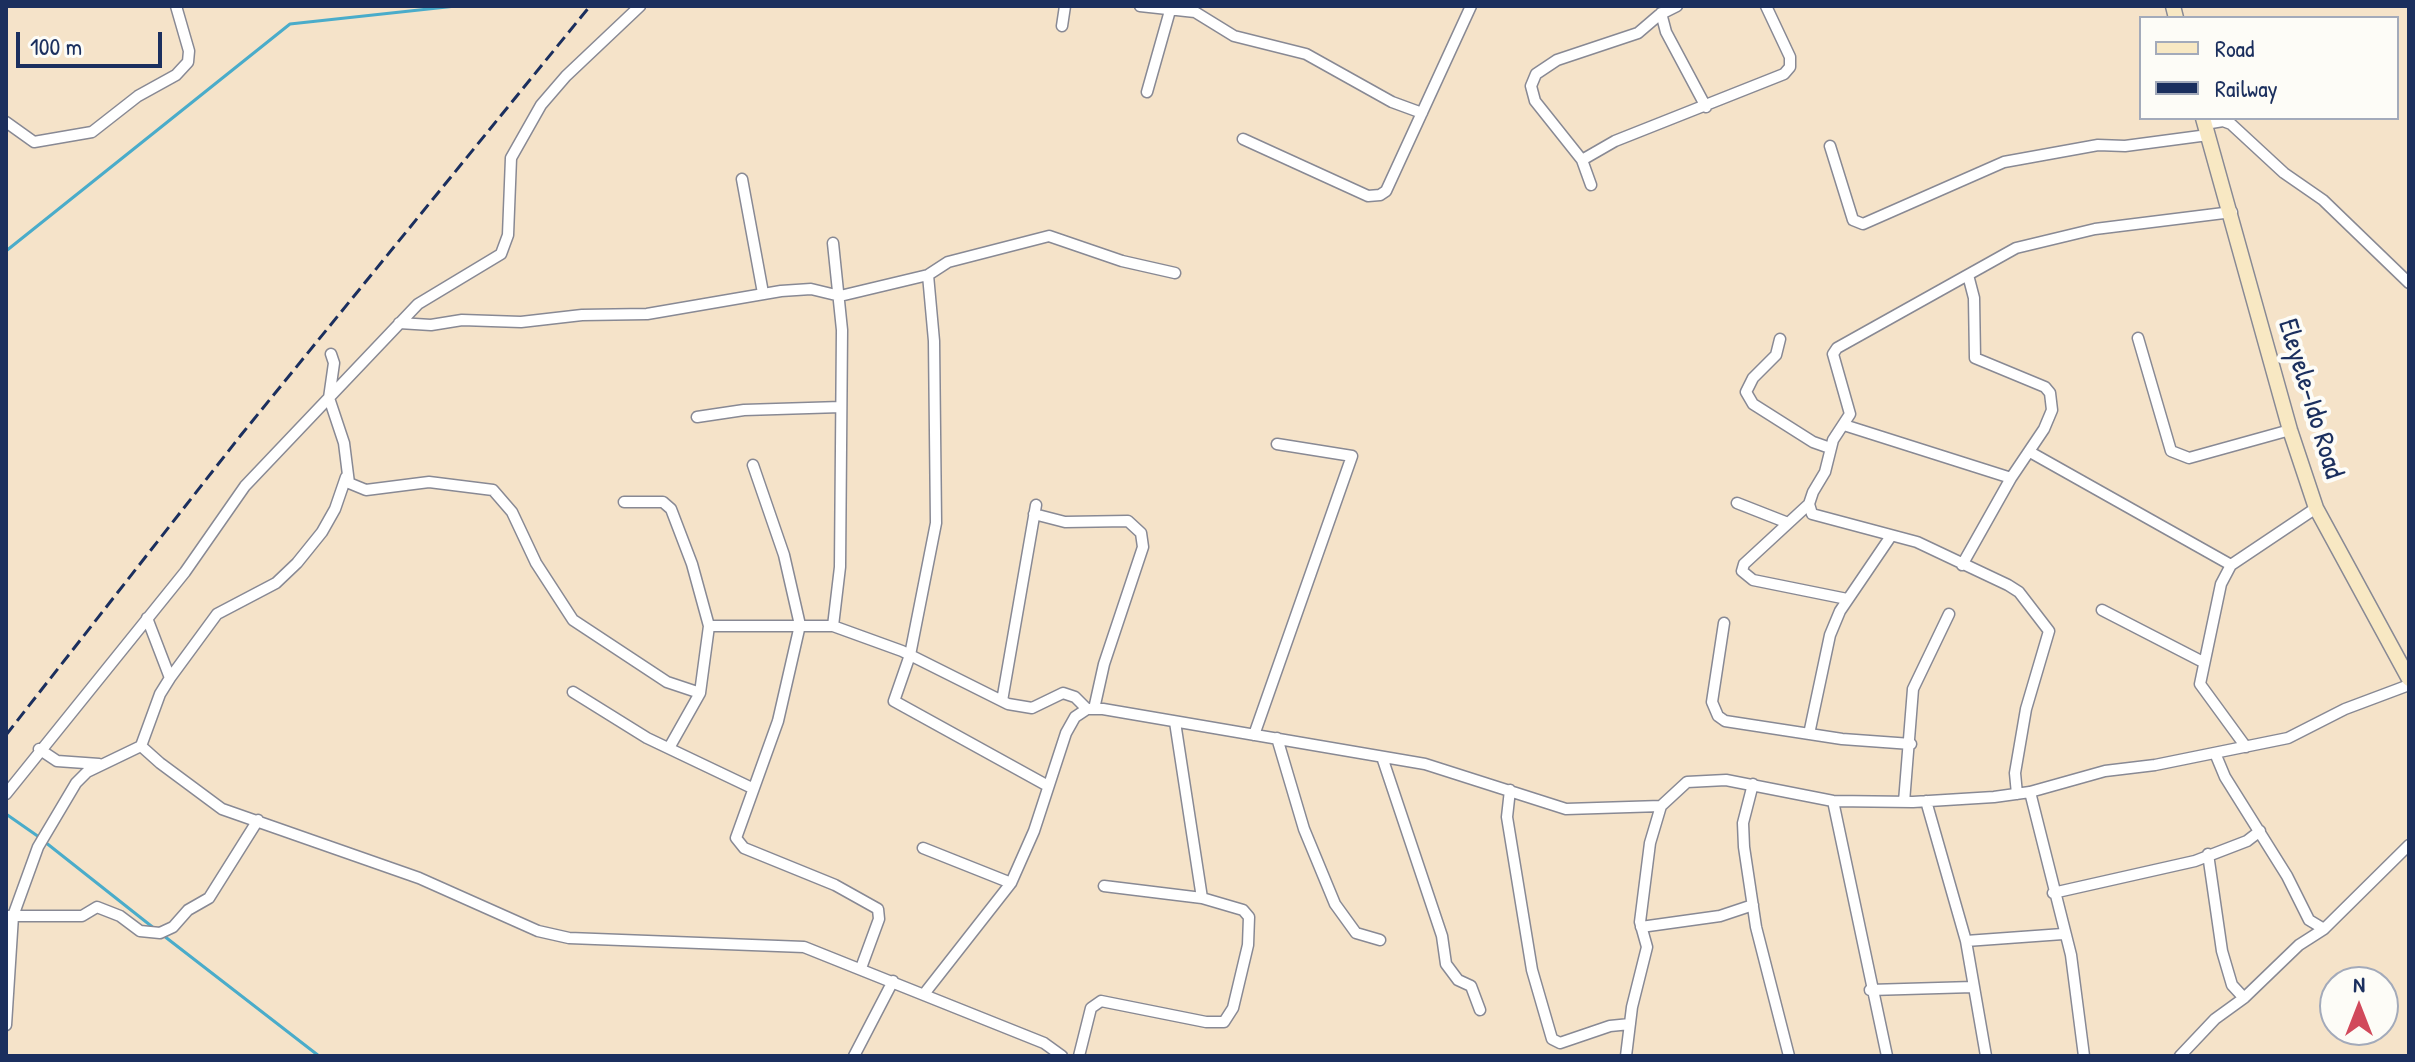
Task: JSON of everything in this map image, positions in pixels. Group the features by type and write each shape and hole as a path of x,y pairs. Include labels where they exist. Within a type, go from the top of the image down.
{"main road":[{"name":"Eleyele-Ido Road","path":"2205,126 2232,212 2290,430 2316,508 2409,682"}],"street":[{"path":"6,122 34,142 92,132 138,96 176,75 188,62 189,51 176,6"},
{"path":"6,794 39,749 185,572 245,486 418,304 501,254 508,235 511,158 541,105 566,76 640,6"},
{"path":"1062,26 1065,6"},
{"path":"1140,6 1201,11 1234,36 1306,54 1392,102 1422,113"},
{"path":"1243,139 1375,197 1386,191 1471,6"},
{"path":"1591,185 1582,160 1535,101 1531,86 1536,74 1557,60 1638,33 1661,13 1677,6"},
{"path":"1582,160 1615,141 1784,74 1790,67 1790,57 1766,6"},
{"path":"1147,92 1171,7"},
{"path":"1661,13 1674,48 1706,107"},
{"path":"1830,146 1853,220 1863,224 2004,162 2098,145 2125,146 2223,121 2231,124 2284,173 2323,200 2409,283"},
{"path":"742,179 763,293"},
{"path":"1847,599 1744,575 1744,564 1809,504 1825,472 1830,448 1850,410 1833,360 1837,348 2016,248 2095,229 2232,212"},
{"path":"399,323 431,325 462,320 521,322 582,315 647,314 763,293 811,289 840,296 928,275 948,262 1049,236 1122,261 1175,273"},
{"path":"833,243 840,296 841,407 840,567 833,626"},
{"path":"928,275 934,341 938,492 929,567 910,655 893,696 896,705 962,737 1048,786"},
{"path":"1962,565 2052,410 2050,393 2037,382 1975,358 1974,298 1968,275"},
{"path":"2138,338 2171,451 2189,458 2290,430"},
{"path":"1780,339 1776,355 1753,378 1746,392 1753,404 1813,442 1830,448"},
{"path":"6,1025 9,916 38,847 76,783 99,764 141,746 160,694 217,614 276,583 322,532 346,477 344,443 329,398 334,363 331,354"},
{"path":"697,417 744,410 841,407"},
{"path":"1844,425 2011,478"},
{"path":"1254,735 1352,456 1277,444"},
{"path":"2030,452 2231,565"},
{"path":"753,465 784,555 800,625 778,721 736,830 739,844 835,885 878,909 879,919 861,968"},
{"path":"346,477 356,488 366,490 429,482 493,490 512,512 536,563 573,620 667,682 700,693"},
{"path":"624,502 668,505 692,564 709,626 700,693 669,748"},
{"path":"1737,503 1788,523"},
{"path":"1809,504 1809,510 1818,519 1917,542 2019,592 2049,631 2044,658 2026,709 2015,773 2017,794"},
{"path":"2246,747 2202,688 2203,662 2221,584 2231,565 2316,508"},
{"path":"924,994 1011,883 1034,831 1066,733 1075,717 1091,709 1143,547 1141,533 1128,521 1065,522 1035,510 1002,701"},
{"path":"1809,734 1824,651 1847,599 1891,536"},
{"path":"2102,610 2203,662"},
{"path":"1904,802 1913,689 1949,614"},
{"path":"147,618 170,678"},
{"path":"1724,623 1712,702 1718,716 1741,725 1911,744"},
{"path":"709,626 833,626 910,655 1002,701 1028,708 1063,693 1075,697 1091,709 1277,738 1445,769 1572,810 1661,806"},
{"path":"1626,1056 1647,947 1641,927 1650,843 1661,806 1678,788 1698,779 1753,784 1833,801 1904,802 2017,794 2105,771 2288,738 2409,682"},
{"path":"573,692 669,748 752,788"},
{"path":"1175,722 1202,898"},
{"path":"1277,738 1304,829 1335,904 1356,933 1380,940"},
{"path":"141,746 222,809 458,894 554,935 683,944 790,945 893,981 1044,1043 1062,1056"},
{"path":"39,749 57,761 99,764"},
{"path":"2215,753 2225,777 2260,831 2309,920 2324,929"},
{"path":"1382,757 1442,936 1446,964 1458,980 1471,986 1480,1010"},
{"path":"1753,784 1743,832 1753,905 1789,1056"},
{"path":"1510,790 1507,817 1532,970 1552,1039 1560,1043 1610,1026 1630,1024"},
{"path":"2030,792 2045,841 2053,893 2080,1005 2084,1056"},
{"path":"1833,801 1870,990 1887,1056"},
{"path":"1926,801 1966,941 1986,1056"},
{"path":"9,916 82,916 97,907 120,916 140,931 160,933 173,927 188,910 215,892 258,820"},
{"path":"2053,893 2195,861 2247,841 2260,831"},
{"path":"2180,1056 2215,1019 2244,998 2299,945 2324,929 2409,845"},
{"path":"923,848 1011,883"},
{"path":"2208,854 2222,951 2232,985 2244,998"},
{"path":"1079,1056 1091,1008 1101,1001 1206,1022 1224,1022 1229,1017 1248,945 1249,917 1243,910 1202,898 1104,886"},
{"path":"1641,927 1720,916 1753,905"},
{"path":"1966,941 2063,934"},
{"path":"854,1056 893,981"},
{"path":"1870,990 1973,987"}],"waterway":[{"path":"6,251 290,24 456,6"},
{"path":"6,814 39,837"},
{"path":"45,842 155,929"},
{"path":"164,936 319,1056"}],"railway":[{"path":"6,735 241,435 590,6"}]}
